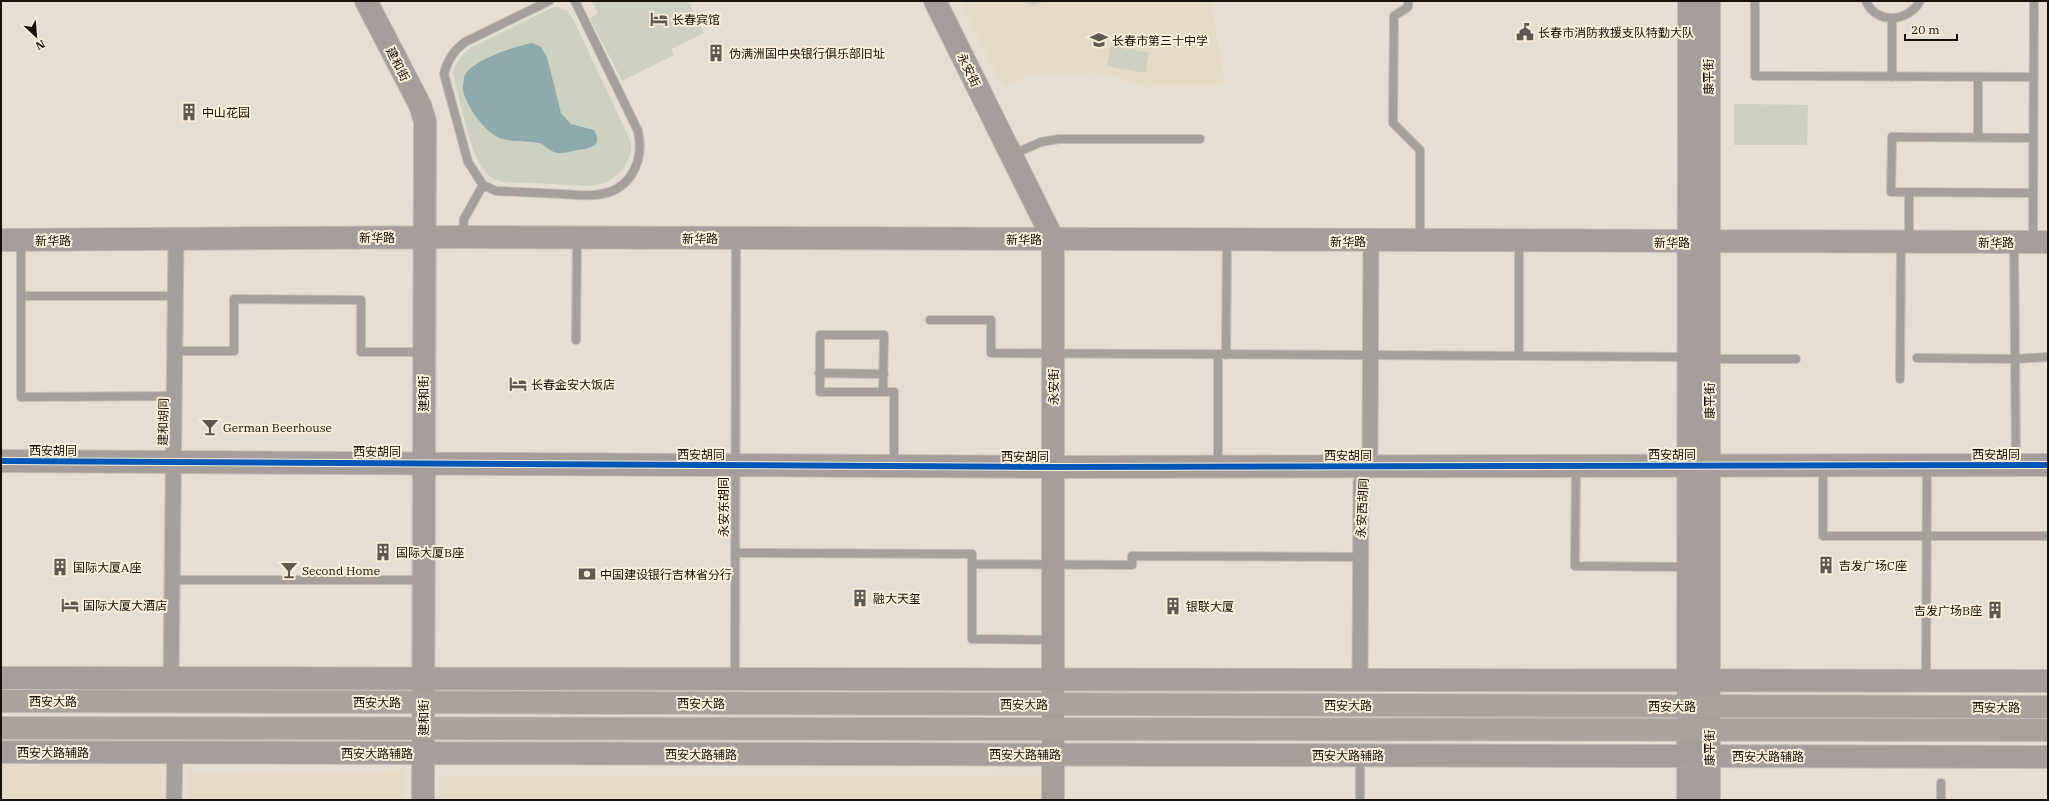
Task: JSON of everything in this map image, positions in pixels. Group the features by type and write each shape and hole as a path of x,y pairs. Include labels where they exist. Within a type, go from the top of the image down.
{"main road":[{"name":"西安大路","path":"1,701 2048,707"},
{"name":"西安大路","path":"1,728 2048,730"}],"street":[{"name":"建和街","path":"366,1 420,105 425,121 423,237 423,800"},
{"name":"永安街","path":"935,1 1053,239 1053,800"},
{"name":"康平街","path":"1688,800 1699,756 1710,730 1710,680 1699,465 1699,242 1689,1"},
{"name":"康平街","path":"1699,242 1709,1"},
{"name":"新华路","path":"11,240 463,237 2032,242"},
{"name":"建和胡同","path":"171,678 176,239"},
{"name":"永安西胡同","path":"1360,680 1361,483 1370,451 1371,241"},
{"name":"西安胡同","path":"1,461 1053,467 2048,465"},
{"name":"康平街","path":"1699,465 1689,567 1688,730 1699,756 1709,800"},
{"path":"1,678 2048,681"},
{"name":"西安大路辅路","path":"1,752 2048,757"},
{"path":"174,800 175,752"}],"lane":[{"path":"549,1 465,42 457,48 446,65 444,74 468,162 483,185 496,192 595,195 617,187 627,180 636,168 640,156 638,131 576,1"},
{"path":"1408,1 1408,7 1394,16 1393,123 1420,150 1420,241"},
{"path":"1755,1 1755,76 2034,78"},
{"path":"1866,1 1872,10 1879,15 1892,18 1902,17 1909,14 1915,9 1920,1"},
{"path":"2016,465 2015,359 2032,242 2034,1"},
{"path":"1892,18 1892,77"},
{"path":"1978,77 1978,137"},
{"path":"2033,138 1892,137 1891,192 2033,192"},
{"path":"1011,155 1041,142 1059,139 1200,139"},
{"path":"463,237 464,219 483,185"},
{"path":"1900,379 1905,242 1909,192"},
{"path":"576,340 577,238"},
{"name":"永安东胡同","path":"735,679 736,238"},
{"path":"11,240 21,296 21,397 174,396"},
{"path":"1218,466 1227,240"},
{"path":"1518,356 1519,241"},
{"path":"21,296 176,296"},
{"path":"175,351 234,351 234,299 242,299 362,300 361,352 423,352"},
{"path":"930,320 991,320 991,353 1796,359"},
{"path":"883,392 884,335 820,335 820,392 883,392 894,392 894,466"},
{"path":"1917,358 2015,359 2048,357"},
{"path":"820,373 884,374"},
{"path":"1823,465 1823,536 2048,536"},
{"path":"1926,681 1927,465"},
{"path":"1576,466 1575,566 1689,567"},
{"path":"735,553 972,554 972,639 1053,640"},
{"path":"972,564 1132,565 1132,556 1361,557"},
{"path":"172,580 423,580"},
{"path":"1360,755 1360,800"},
{"path":"1941,783 1941,800"}],"shaded area":[{"name":"长春市第三十中学","path":"961,1 1211,1 1225,85 1146,87 1095,73 1031,75 1004,88"},
{"path":"1,761 152,762 161,774 162,800 1,800"},
{"path":"403,771 403,800 189,800 189,772"},
{"path":"1040,775 1040,800 438,800 438,777"}],"green space":[{"path":"592,1 688,1 704,33 671,49 674,55 622,81 590,18 598,13"},
{"path":"1020,1 1050,1 1033,5"},
{"path":"557,7 568,11 574,21 631,142 629,159 625,166 614,178 598,185 585,186 504,182 493,178 487,174 480,165 470,141 466,126 453,74 461,57 469,49 551,8","holes":["520,45 541,47 547,57 561,113 571,124 593,130 581,150 554,152 542,144 514,141 473,65"]},
{"path":"1111,46 1149,53 1145,73 1107,66"},
{"path":"1734,104 1808,105 1807,145 1734,145"}],"water":[{"path":"532,43 541,47 547,57 561,113 571,124 594,130 597,136 597,141 592,146 563,153 556,153 545,146 534,142 502,139 483,126 472,111 463,89 464,78 467,72 483,60 493,55"}],"cycle path":[{"path":"1,461 1053,467 2048,465"}],"place":[{"name":"长春宾馆","path":"659,19"},
{"name":"长春市消防救援支队特勤大队","path":"1525,32"},
{"name":"长春市第三十中学","path":"1099,40"},
{"name":"伪满洲国中央银行俱乐部旧址","path":"716,53"},
{"name":"中山花园","path":"189,112"},
{"name":"长春金安大饭店","path":"518,384"},
{"name":"German Beerhouse","path":"210,427"},
{"name":"国际大厦B座","path":"383,552"},
{"name":"吉发广场C座","path":"1826,565"},
{"name":"国际大厦A座","path":"60,567"},
{"name":"Second Home","path":"289,570"},
{"name":"中国建设银行吉林省分行","path":"587,574"},
{"name":"融大天玺","path":"860,598"},
{"name":"国际大厦大酒店","path":"70,605"},
{"name":"银联大厦","path":"1173,606"},
{"name":"吉发广场B座","path":"1995,610"}]}
